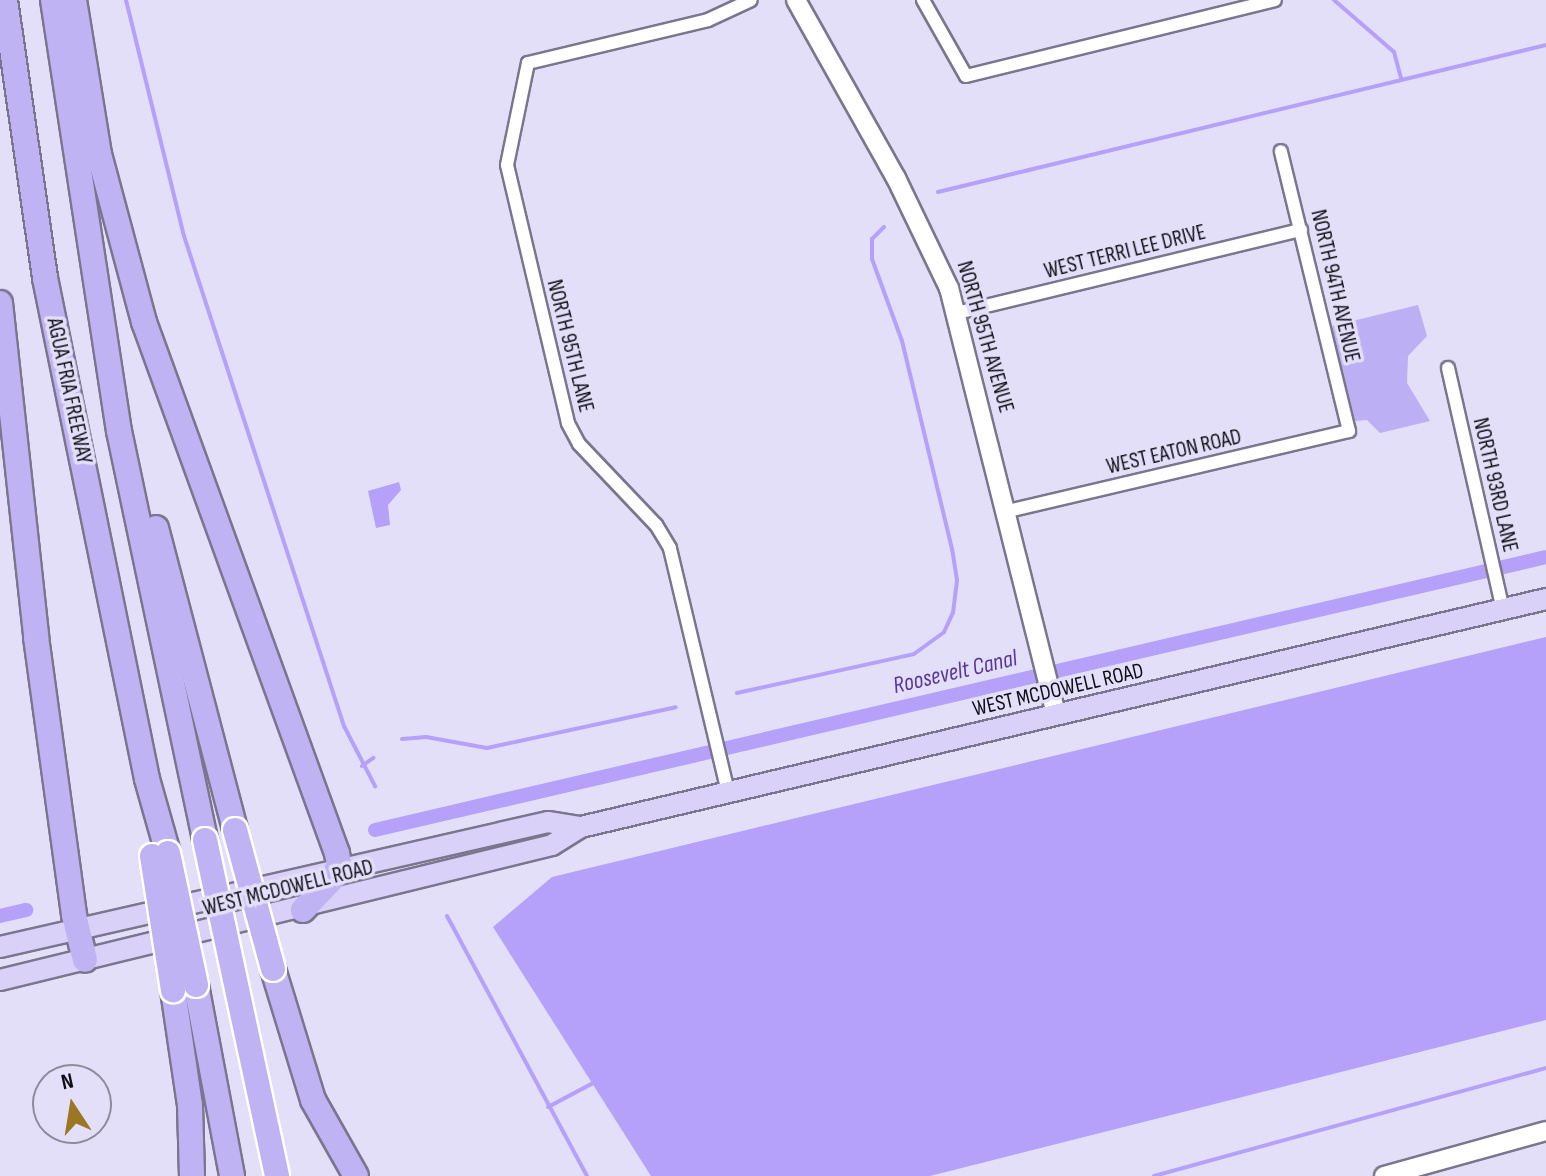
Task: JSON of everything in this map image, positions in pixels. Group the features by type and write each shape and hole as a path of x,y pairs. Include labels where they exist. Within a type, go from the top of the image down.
{"highway":[{"name":"AGUA FRIA FREEWAY","path":"5,0 33,208 147,779 184,987"},
{"path":"53,0 79,192 109,351 119,431 277,1176"},
{"path":"74,0 97,143 133,285 338,868 303,910"},
{"path":"0,303 36,637 77,928 85,960"},
{"path":"109,351 273,969 313,1100 356,1176"},
{"path":"184,987 192,1176"},
{"path":"184,987 232,1176"}],"main road":[{"name":"WEST MCDOWELL ROAD","path":"0,980 303,910 552,845 581,827 1546,599"},
{"name":"WEST MCDOWELL ROAD","path":"0,947 548,822 581,827"}],"street":[{"name":"NORTH 95TH LANE","path":"728,792 676,561 665,537 579,444 568,423 509,184 509,156 528,63 708,20 751,0"},
{"name":"NORTH 95TH AVENUE","path":"796,0 917,218 957,313 1056,715"},
{"path":"923,0 966,76 1275,0"},
{"name":"NORTH 94TH AVENUE","path":"1281,151 1349,431"},
{"name":"WEST TERRI LEE DRIVE","path":"957,313 1301,230"},
{"name":"NORTH 93RD LANE","path":"1448,368 1503,610"},
{"name":"WEST EATON ROAD","path":"1008,511 1349,431"},
{"path":"1384,1176 1546,1131"}],"shaded area":[{"path":"1418,305 1427,336 1408,356 1407,383 1430,421 1380,433 1367,420 1355,421 1332,326"},
{"path":"399,482 401,490 388,505 390,525 376,528 368,491"},
{"path":"1546,637 1546,1020 930,1176 651,1176 493,927 552,877"}],"waterway":[{"path":"126,0 184,236 344,726 375,786"},
{"path":"1334,0 1394,52 1401,79"},
{"path":"938,192 1546,45"},
{"path":"737,693 914,654 944,632 953,613 957,580 952,549 902,341 872,259 872,239 884,227"},
{"name":"Roosevelt Canal","path":"375,830 1546,557"},
{"path":"402,739 426,737 487,748 676,707"},
{"path":"362,766 373,758"},
{"name":"Roosevelt Canal","path":"0,916 26,910"},
{"path":"447,916 587,1176"},
{"path":"1154,1176 1546,1068"},
{"path":"548,1107 595,1082"}]}
